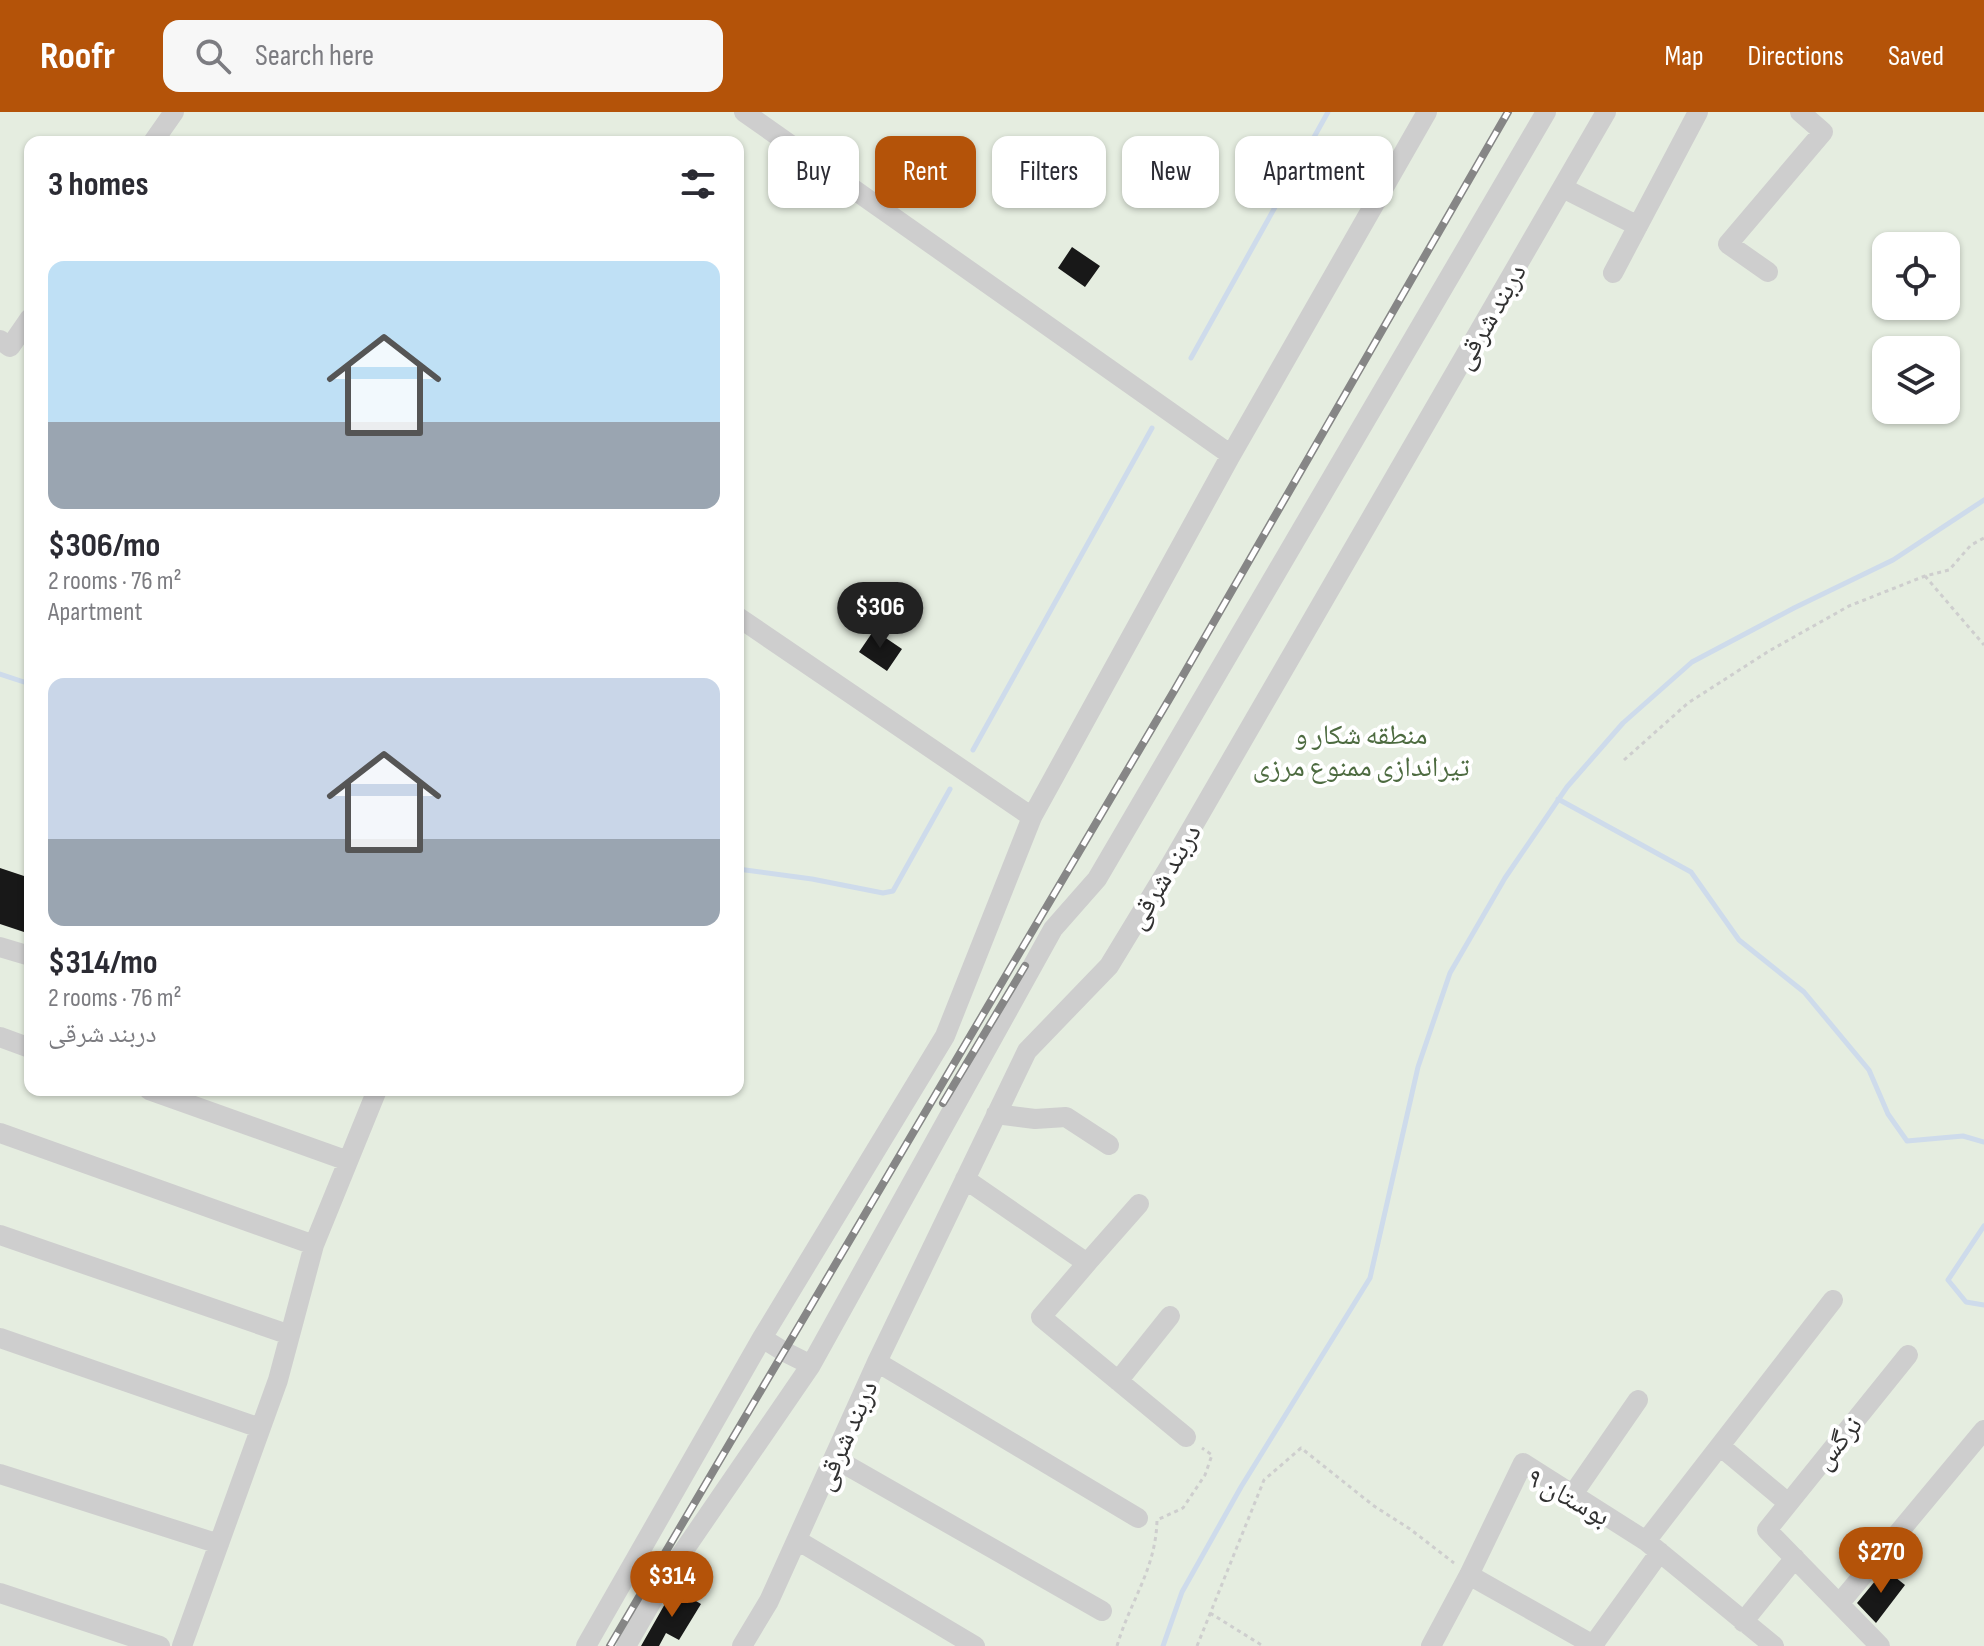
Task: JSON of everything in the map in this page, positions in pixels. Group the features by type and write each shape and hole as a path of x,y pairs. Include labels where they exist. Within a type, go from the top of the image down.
{"street":[{"path":"157,136 174,112"},
{"path":"744,112 1231,455"},
{"path":"586,1646 762,1338 945,1036 1032,817 1231,455 1427,112"},
{"path":"626,1646 667,1575 811,1365 1053,929 1097,879 1546,112"},
{"name":"دربند شرقی","path":"742,1646 769,1601 877,1362 1027,1051 1109,966 1606,112"},
{"path":"1613,273 1698,112"},
{"path":"1768,272 1728,244 1823,132 1800,112"},
{"path":"1563,188 1638,226"},
{"path":"3,350 24,325"},
{"path":"744,621 1032,817"},
{"path":"0,947 24,954"},
{"path":"0,1037 24,1046"},
{"path":"166,1096 348,1161"},
{"path":"182,1646 278,1380 314,1245 375,1096"},
{"path":"996,1114 1035,1119 1066,1117 1109,1145"},
{"path":"0,1133 314,1245"},
{"path":"965,1179 1087,1263"},
{"path":"1139,1204 1041,1317 1186,1437"},
{"path":"0,1235 290,1335"},
{"path":"1469,1575 1594,1646 1653,1547 1720,1446 1833,1300"},
{"path":"1118,1381 1170,1316"},
{"path":"0,1338 260,1428"},
{"path":"762,1338 811,1365"},
{"name":"نرگس","path":"1795,1558 1767,1530 1908,1355"},
{"path":"877,1362 1138,1518"},
{"path":"1573,1494 1638,1400"},
{"path":"1839,1604 1984,1430"},
{"path":"1720,1446 1788,1503"},
{"path":"834,1458 1102,1611"},
{"name":"بوستان ۹","path":"1438,1644 1523,1463 1653,1547 1774,1646"},
{"path":"0,1474 219,1544"},
{"path":"797,1540 975,1646"},
{"path":"1743,1622 1795,1558 1880,1646"},
{"path":"0,1593 160,1646"}],"path":[{"path":"1624,760 1688,703 1769,651 1849,606 1925,576 1949,570 1971,545 1984,538"},
{"path":"1925,576 1984,645"},
{"path":"1117,1646 1123,1624 1147,1574 1156,1541 1157,1520 1183,1508 1205,1475 1212,1455 1186,1437"},
{"path":"1197,1646 1264,1480 1301,1448 1469,1575"},
{"path":"1210,1613 1263,1646"}],"green space":[{"name":"منطقه شکار و تیراندازی ممنوع مرزی","path":"0,112 1984,112 1984,1646 0,1646"}],"building":[{"path":"1072,247 1100,266 1085,287 1058,268"},
{"path":"874,630 902,649 887,671 859,652"},
{"path":"0,868 24,876 24,932 0,924"},
{"path":"1885,1569 1905,1585 1876,1623 1857,1603"},
{"path":"674,1588 701,1604 679,1640 666,1633 659,1646 641,1646"}],"waterway":[{"path":"1191,358 1328,112"},
{"path":"973,750 1152,428"},
{"path":"1163,1646 1182,1592 1241,1487 1370,1278 1418,1067 1450,973 1505,878 1567,787 1623,723 1692,662 1893,560 1984,500"},
{"path":"0,674 24,682"},
{"path":"744,870 883,893 893,891 950,789"},
{"path":"1558,799 1691,872 1739,940 1804,992 1869,1070 1888,1114 1907,1141 1963,1136 1984,1142"},
{"path":"1984,1226 1948,1280 1966,1302 1984,1305"}],"railway":[{"path":"610,1646 1174,691 1508,112"},
{"path":"943,1103 1025,966"}]}
